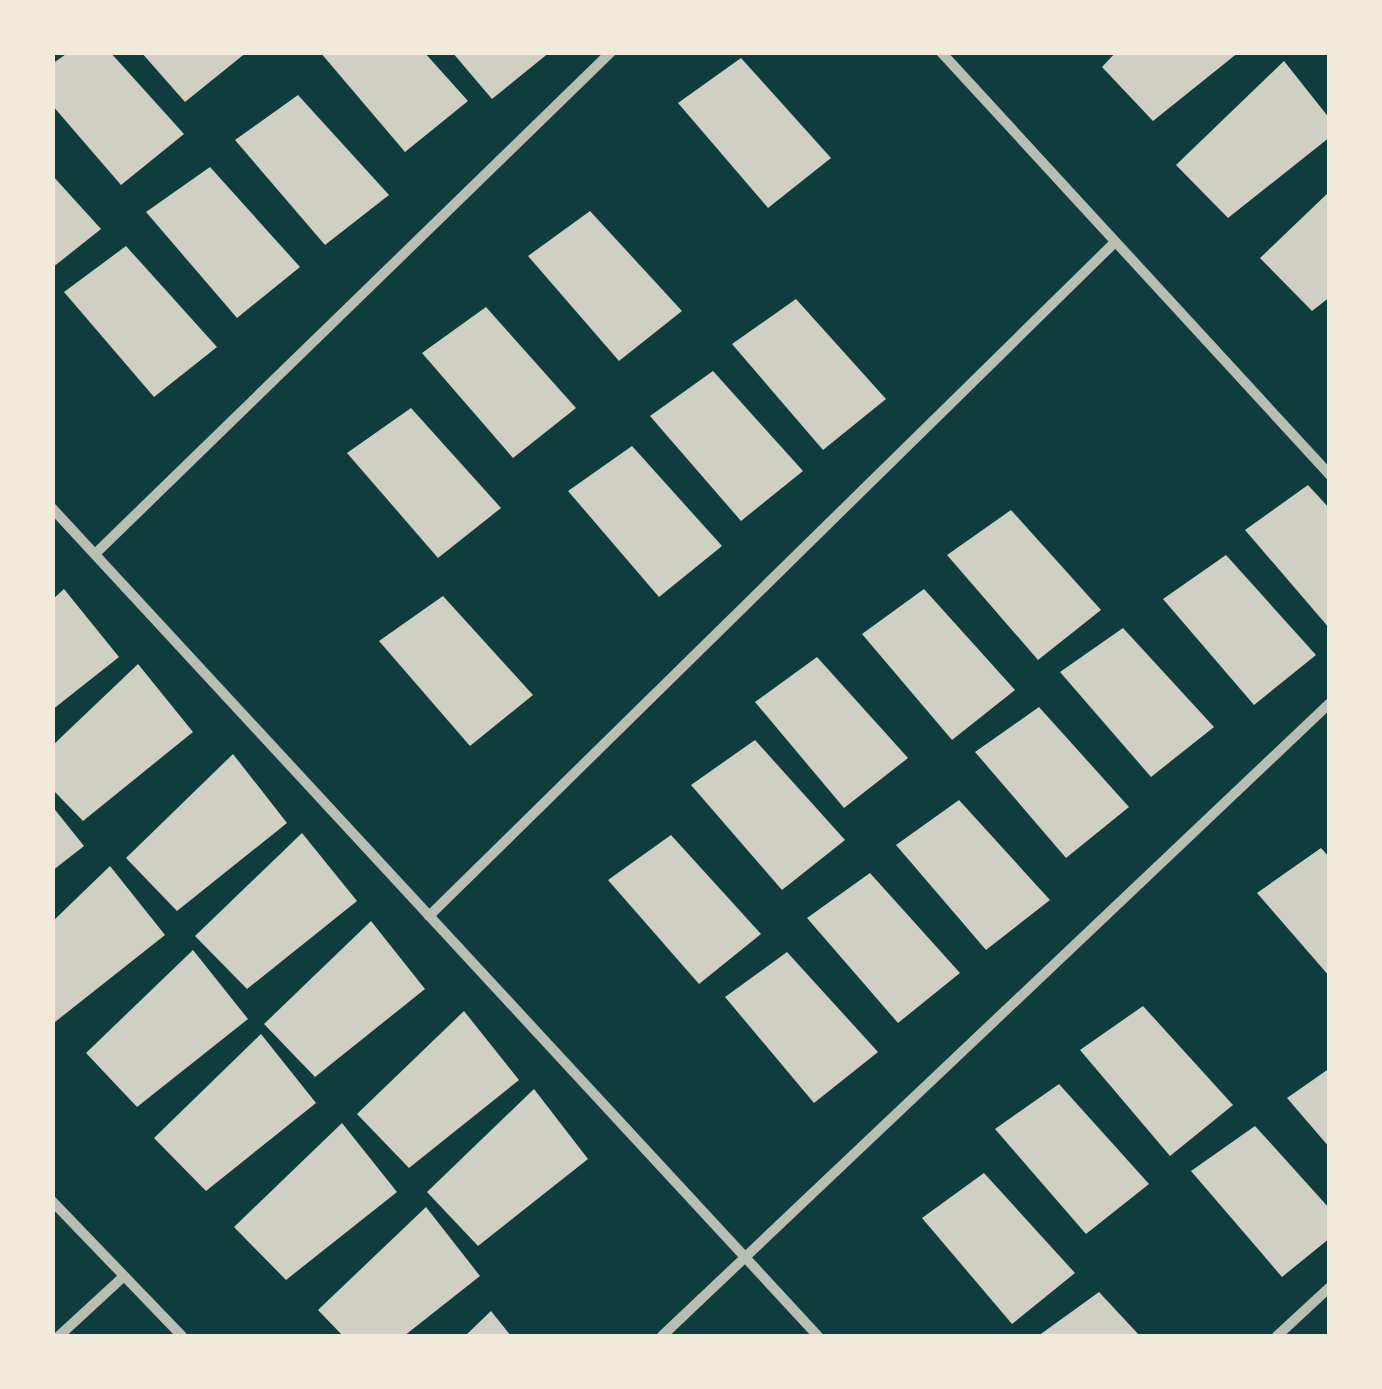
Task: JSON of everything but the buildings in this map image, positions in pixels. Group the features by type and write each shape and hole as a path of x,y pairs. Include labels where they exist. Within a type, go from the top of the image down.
{"street":[{"path":"95,554 611,52"},
{"path":"941,52 1330,475"},
{"path":"429,916 1115,242"},
{"path":"52,508 818,1336"},
{"path":"662,1336 1330,703"},
{"path":"52,1201 182,1336"},
{"path":"60,1336 124,1276"},
{"path":"1278,1336 1330,1288"}]}
